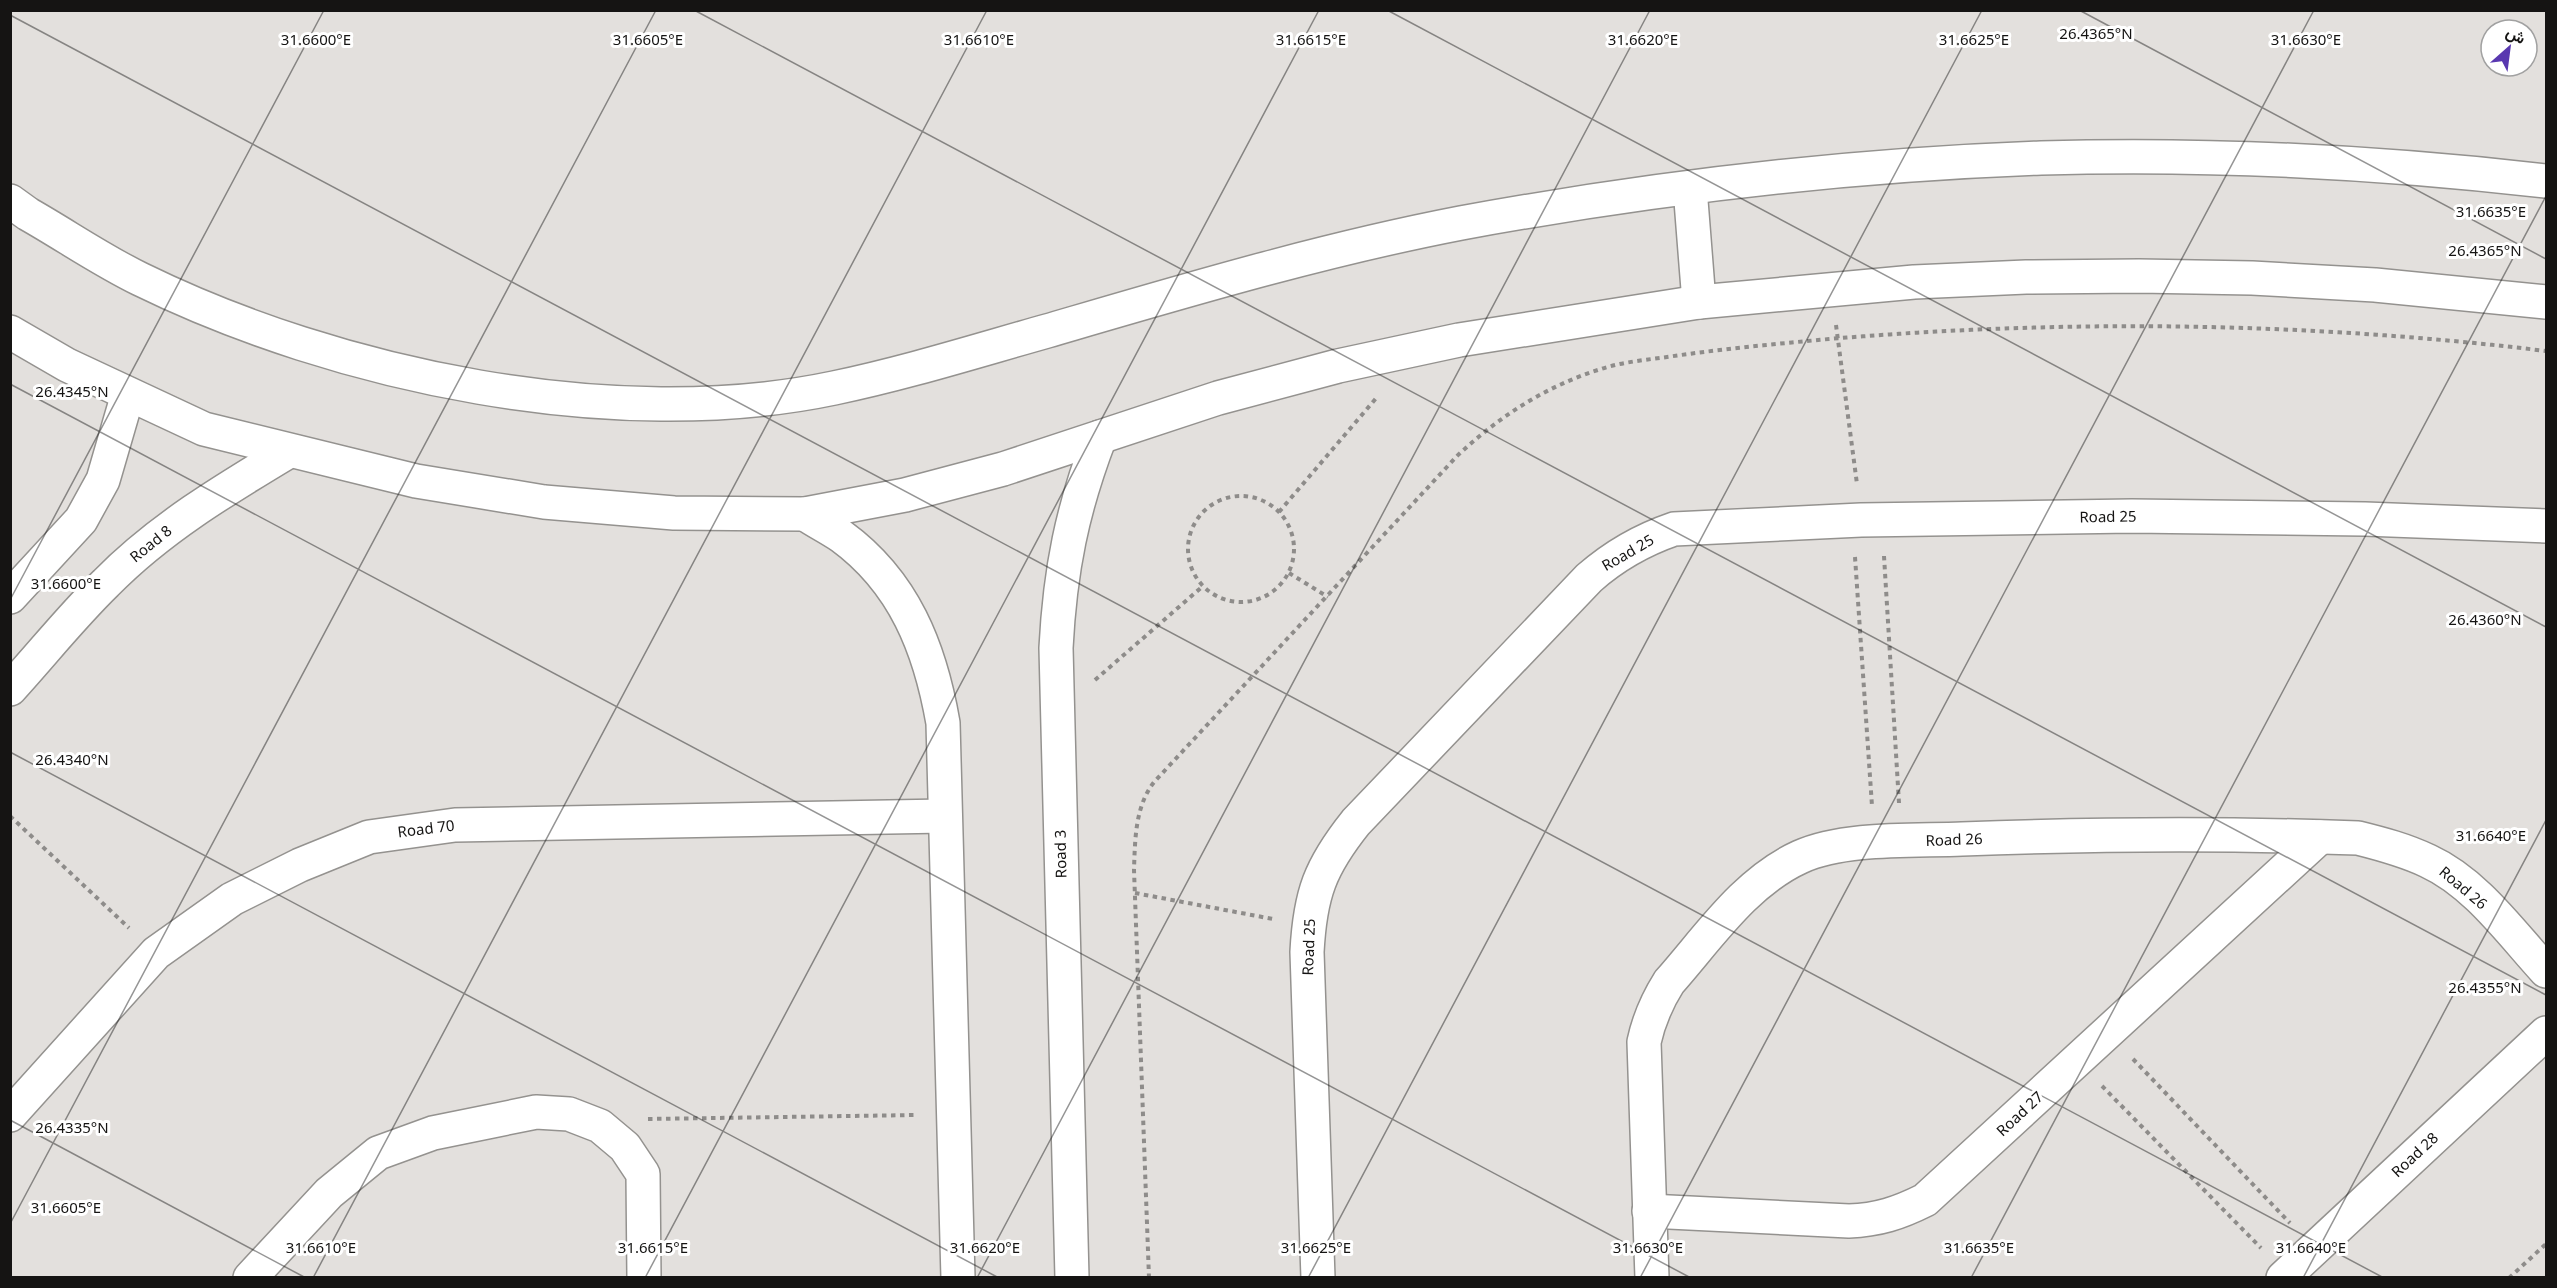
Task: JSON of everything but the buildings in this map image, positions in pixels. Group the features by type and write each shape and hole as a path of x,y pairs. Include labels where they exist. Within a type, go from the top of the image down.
{"street":[{"path":"10,201 27,214 138,278 254,328 376,367 502,390 610,403 720,403 828,389 913,368 1344,249 1468,222 1690,188 1901,166 2107,157 2310,161 2547,181"},
{"path":"1690,188 1699,302"},
{"path":"10,332 67,365 204,429 416,481 544,502 674,513 805,514 905,495 1003,469 1218,398 1338,366 1459,340 1699,302 1832,288 2026,277 2139,276 2252,278 2375,285 2547,302"},
{"path":"10,597 81,520 103,480 128,394"},
{"name":"Road 3","path":"1072,1278 1056,648 1063,561 1081,488 1100,437"},
{"name":"Road 8","path":"10,689 106,583 160,536 215,496 289,451"},
{"path":"805,514 841,537 874,566 901,600 922,638 936,680 943,723 958,1278"},
{"name":"Road 25","path":"1318,1278 1307,952 1309,925 1318,881 1333,850 1356,822 1588,578 1606,563 1645,539 1674,530 1865,520 2132,516 2365,519 2547,526"},
{"name":"Road 70","path":"10,1115 156,953 232,899 300,865 369,837 455,825 945,816"},
{"name":"Road 26","path":"1652,1278 1644,1042 1657,1000 1669,982 1757,884 1778,869 1801,857 1826,848 1888,842 2115,834 2358,838 2395,847 2430,861 2451,874 2474,893 2547,970"},
{"name":"Road 27","path":"1649,1211 1849,1221 1875,1220 1901,1212 1925,1200 2320,837"},
{"name":"Road 28","path":"2284,1276 2547,1033"},
{"path":"250,1278 329,1193 378,1153 433,1133 536,1112 569,1114 600,1126 625,1147 643,1174 644,1278"}],"path":[{"path":"1832,288 1865,520 1888,842"},
{"path":"1279,512 1381,394"},
{"path":"1233,496 1250,496 1265,501 1279,512 1289,525 1294,541 1294,558 1289,573 1278,587 1264,597 1249,602 1232,602 1216,596 1203,586 1192,572 1188,556 1188,540 1193,524 1203,510 1217,501 1233,496"},
{"path":"1865,520 1888,842"},
{"path":"1289,573 1328,597"},
{"path":"1058,713 1203,586"},
{"path":"10,816 156,953"},
{"path":"1135,893 1309,925"},
{"path":"2108,1033 2314,1248"},
{"path":"2077,1061 2284,1276"},
{"path":"600,1126 640,1119 693,1117 953,1114"},
{"path":"2509,1278 2547,1244"}]}
